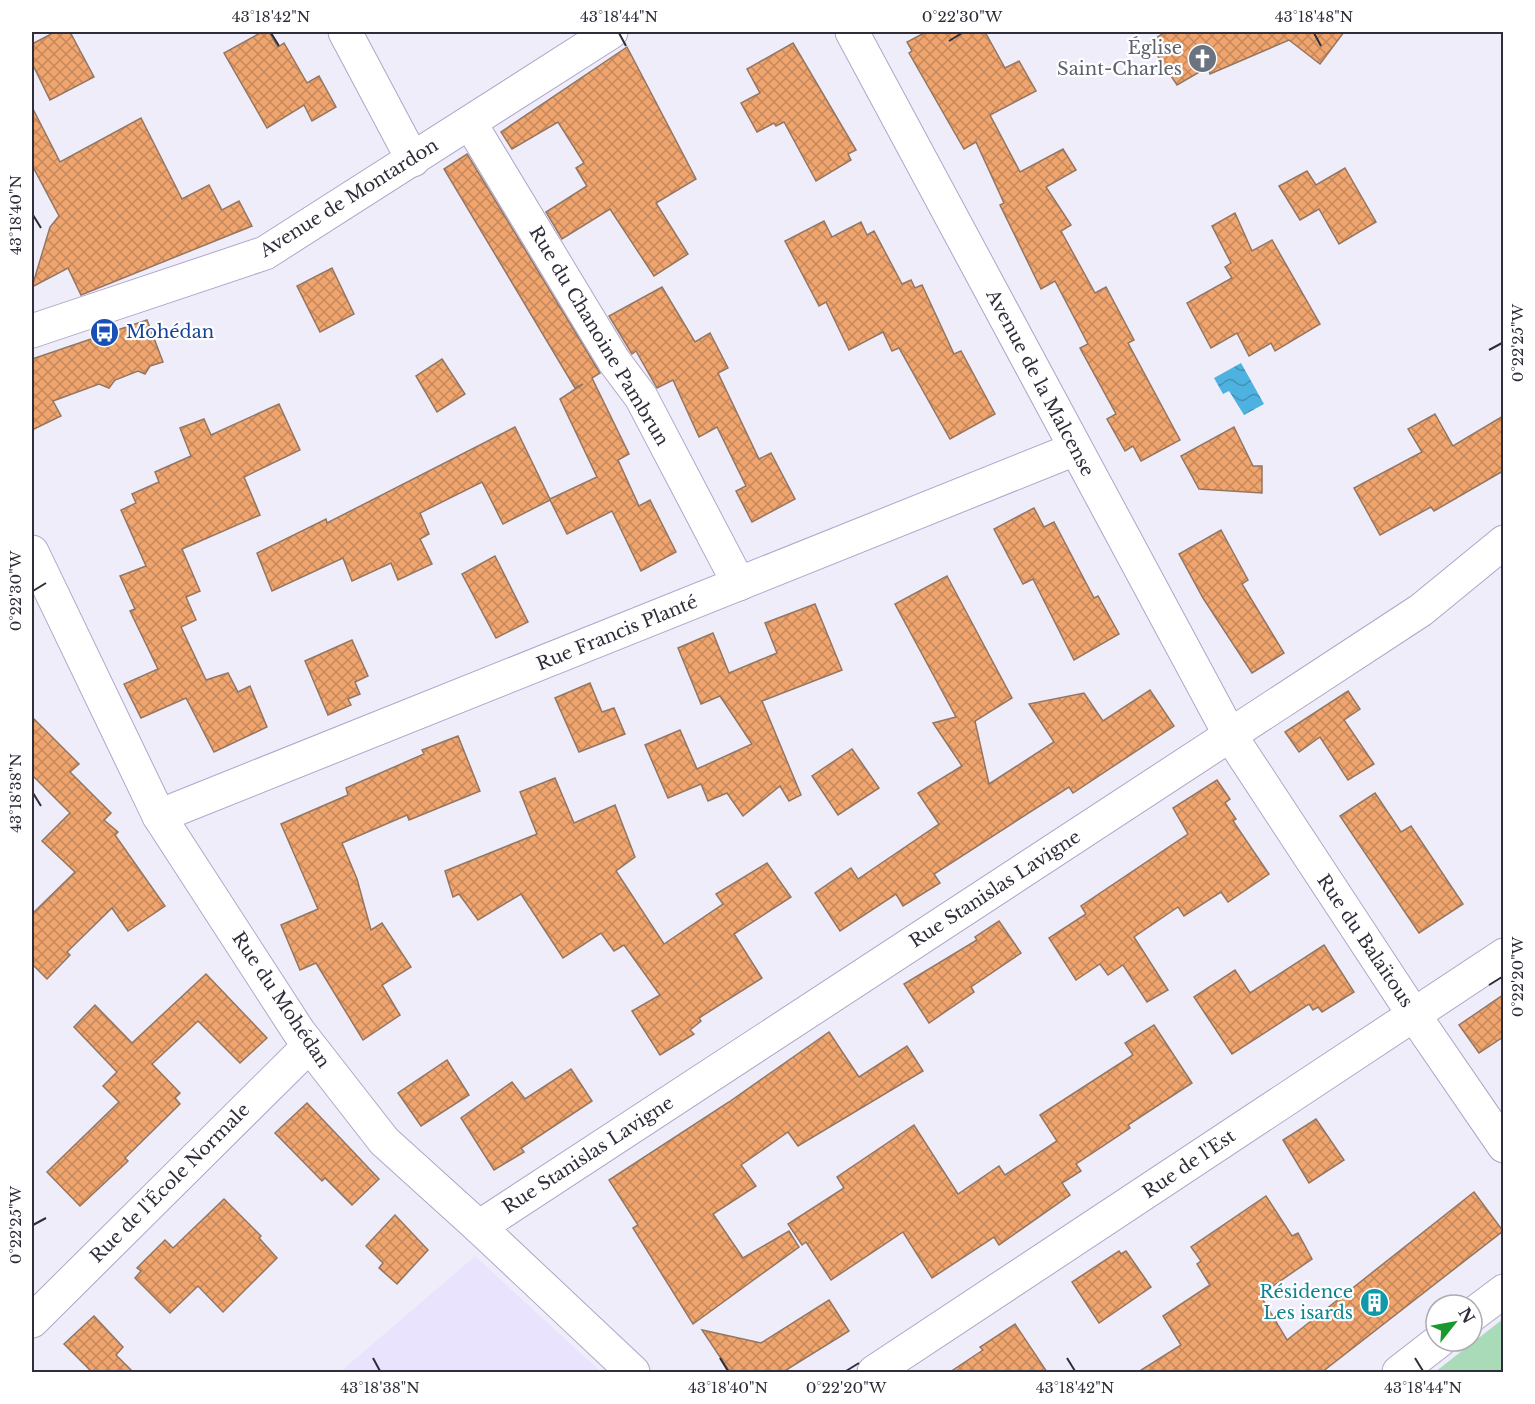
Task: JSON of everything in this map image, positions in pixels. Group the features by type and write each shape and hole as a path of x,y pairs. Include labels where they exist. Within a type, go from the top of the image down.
{"street":[{"path":"345,32 413,160"},
{"name":"Avenue de Montardon","path":"32,331 265,253 611,32"},
{"name":"Avenue de la Malcense","path":"852,32 1230,735"},
{"name":"Rue du Chanoine Pambrun","path":"470,123 614,361 641,397 739,584"},
{"name":"Rue Francis Planté","path":"159,816 1075,449"},
{"name":"Rue Stanislas Lavigne","path":"480,1227 1420,610 1503,542"},
{"name":"Rue du Mohédan","path":"34,567 159,816 309,1046 384,1140 633,1372"},
{"name":"Rue du Balaïtous","path":"1230,735 1503,1146"},
{"name":"Rue de l'Est","path":"874,1372 1503,955"},
{"name":"Rue de l'École Normale","path":"32,1321 309,1046"},
{"path":"1484,1306 1503,1291"},
{"path":"1399,1372 1424,1353"}],"shaded area":[{"path":"475,1256 601,1372 340,1372"}],"green space":[{"path":"1503,1319 1503,1372 1435,1372 1459,1353 1484,1353 1484,1334"}],"water":[{"path":"1241,363 1264,404 1244,415 1229,391 1223,394 1214,378"}],"building":[{"path":"55,32 70,32 94,77 50,100 32,63 32,44"},
{"path":"262,32 269,32 278,47 284,43 307,83 319,76 336,107 312,121 304,105 267,128 224,53"},
{"path":"926,32 985,32 1005,68 1019,61 1036,91 990,115 1020,172 1063,149 1076,170 1046,187 1071,225 1061,231 1095,293 1106,287 1134,340 1128,343 1180,440 1141,461 1133,446 1125,451 1107,419 1116,414 1080,348 1088,344 1055,281 1041,289 1000,205 1004,203 976,142 964,149 909,53 912,51 907,42"},
{"name":"Église Saint-Charles","path":"1165,32 1344,32 1320,64 1289,40 1210,74 1208,67 1177,85 1149,43"},
{"path":"793,43 856,150 848,154 851,160 816,181 784,122 776,126 774,123 757,132 741,103 760,93 747,69"},
{"path":"627,47 696,179 656,203 688,254 654,276 610,209 562,239 546,212 587,186 576,168 584,163 558,122 512,149 501,132"},
{"path":"32,107 60,162 141,118 182,199 209,185 222,210 239,201 252,226 81,295 68,268 32,287 50,227 59,216 32,165"},
{"path":"467,154 600,373 592,378 629,454 618,460 639,506 650,500 676,552 641,571 612,511 567,534 550,500 503,524 482,482 420,513 429,534 420,539 432,564 398,580 391,563 352,581 343,558 272,591 257,553 326,519 327,523 515,427 550,499 597,477 560,399 583,384 575,388 444,169"},
{"path":"1345,168 1376,222 1339,244 1319,209 1300,220 1279,186 1307,171 1316,185"},
{"path":"1235,213 1252,251 1272,240 1320,324 1275,351 1271,343 1249,356 1237,333 1211,348 1187,303 1232,278 1225,267 1231,263 1212,226"},
{"path":"824,221 832,237 861,222 867,235 874,231 902,284 911,280 915,288 922,285 954,354 961,351 995,414 950,439 899,348 892,351 883,332 849,350 826,302 819,306 785,241"},
{"path":"332,268 354,314 320,332 297,286"},
{"path":"662,287 695,342 710,333 728,368 718,373 759,459 771,453 795,499 752,522 736,491 746,486 717,427 699,437 673,380 657,388 636,351 632,354 609,316"},
{"path":"147,320 163,362 150,366 145,374 138,371 115,380 109,388 99,384 53,401 61,416 32,430 32,359"},
{"path":"442,359 465,394 437,412 416,376"},
{"path":"279,404 300,450 244,477 260,515 182,549 200,591 186,597 196,620 181,627 206,680 228,673 238,692 250,686 267,727 214,752 186,698 141,718 124,684 158,669 130,611 135,609 120,576 146,566 121,510 136,503 132,494 159,482 155,472 191,456 180,428 204,419 211,435"},
{"path":"1435,414 1453,446 1503,416 1503,471 1434,511 1431,507 1380,535 1354,488 1422,452 1408,429"},
{"path":"1234,427 1253,466 1262,466 1262,493 1199,489 1181,456"},
{"path":"1034,508 1044,527 1054,522 1094,598 1098,596 1119,634 1074,660 1033,579 1023,584 994,529"},
{"path":"1221,530 1248,580 1242,584 1284,653 1252,673 1203,598 1179,554"},
{"path":"495,556 528,622 496,638 462,574"},
{"path":"947,576 1012,698 975,721 989,784 1054,742 1029,704 1084,693 1103,721 1150,690 1174,726 1073,793 1069,787 934,874 940,883 903,906 896,894 840,931 815,893 851,868 858,879 939,824 918,793 962,766 933,723 956,717 895,604"},
{"path":"815,604 842,670 762,701 801,795 789,801 780,786 743,816 727,793 708,801 701,784 668,798 645,745 680,730 697,769 752,744 720,696 701,704 678,648 713,633 729,673 777,653 765,623"},
{"path":"352,640 368,676 355,682 360,694 348,699 351,705 328,715 305,661"},
{"path":"590,683 602,712 614,708 625,734 579,752 555,698"},
{"path":"1348,691 1360,709 1344,720 1374,764 1348,780 1320,737 1299,752 1285,732"},
{"path":"32,717 79,764 70,772 111,813 104,820 118,832 115,835 165,906 128,931 112,908 67,952 70,955 47,979 32,964 32,914 75,872 42,841 70,813 32,775"},
{"path":"458,736 480,791 409,820 407,815 342,843 357,879 371,930 382,923 411,967 382,985 400,1015 363,1040 316,963 300,970 281,925 318,909 281,824 348,795 346,788 424,754 422,750"},
{"path":"852,749 879,788 838,815 812,776"},
{"path":"555,778 574,823 615,805 635,857 616,871 664,944 723,904 716,894 767,863 791,897 734,934 762,978 699,1018 701,1021 690,1030 694,1034 660,1055 632,1011 660,995 624,945 614,951 601,933 563,958 521,894 478,920 459,894 453,897 445,871 537,834 520,792"},
{"path":"1217,780 1230,799 1225,803 1236,819 1233,821 1269,874 1228,902 1221,892 1184,916 1178,907 1134,937 1168,990 1147,1002 1123,965 1108,975 1100,964 1076,980 1049,938 1086,914 1081,906 1188,834 1173,808"},
{"path":"1375,793 1401,832 1411,826 1463,904 1419,933 1340,816"},
{"path":"999,921 1021,953 971,987 974,992 929,1023 904,984 977,940 975,937"},
{"path":"1324,945 1354,992 1322,1012 1318,1007 1313,1010 1309,1004 1232,1054 1194,997 1235,970 1250,993"},
{"path":"206,974 267,1038 240,1063 198,1021 152,1064 180,1093 175,1098 180,1104 125,1158 128,1161 80,1206 47,1172 119,1102 103,1086 117,1072 74,1027 95,1005 132,1043"},
{"path":"1503,995 1503,1037 1479,1053 1459,1025"},
{"path":"1154,1025 1192,1083 1128,1125 1130,1128 1076,1164 1081,1171 1062,1183 1070,1195 999,1245 994,1237 932,1278 903,1232 831,1280 806,1242 802,1245 788,1224 844,1188 837,1177 914,1125 958,1194 999,1166 1005,1175 1057,1141 1040,1115 1133,1055 1125,1043"},
{"path":"829,1032 859,1077 907,1046 923,1071 798,1146 788,1132 741,1165 756,1186 713,1214 743,1258 789,1231 799,1247 693,1324 633,1228 638,1225 609,1180 729,1102"},
{"path":"447,1060 469,1095 421,1126 398,1093"},
{"path":"571,1069 592,1101 521,1148 524,1152 494,1170 461,1118 512,1082 525,1099"},
{"path":"307,1103 379,1179 352,1205 325,1178 322,1181 275,1133"},
{"path":"1316,1119 1344,1160 1309,1183 1283,1140"},
{"path":"1474,1192 1503,1231 1322,1372 1138,1372 1181,1345 1163,1316 1210,1285 1197,1264 1201,1261 1191,1247 1266,1196 1292,1236 1298,1233 1312,1259 1260,1295 1287,1340"},
{"path":"224,1199 261,1236 259,1238 277,1258 223,1312 198,1286 170,1313 135,1278 141,1271 137,1268 165,1240 173,1248"},
{"path":"395,1215 428,1250 397,1284 379,1268 383,1263 366,1246"},
{"path":"1119,1251 1121,1254 1126,1251 1151,1287 1099,1323 1072,1282"},
{"path":"829,1300 849,1331 783,1372 730,1372 702,1330 761,1343"},
{"path":"94,1316 123,1347 116,1355 133,1372 92,1372 64,1344"},
{"path":"1015,1324 1047,1372 950,1372 983,1350 980,1347"}],"place":[{"name":"Église Saint-Charles","path":"1203,58"},
{"name":"Mohédan","path":"105,332"},
{"name":"Résidence Les isards","path":"1374,1302"}]}
